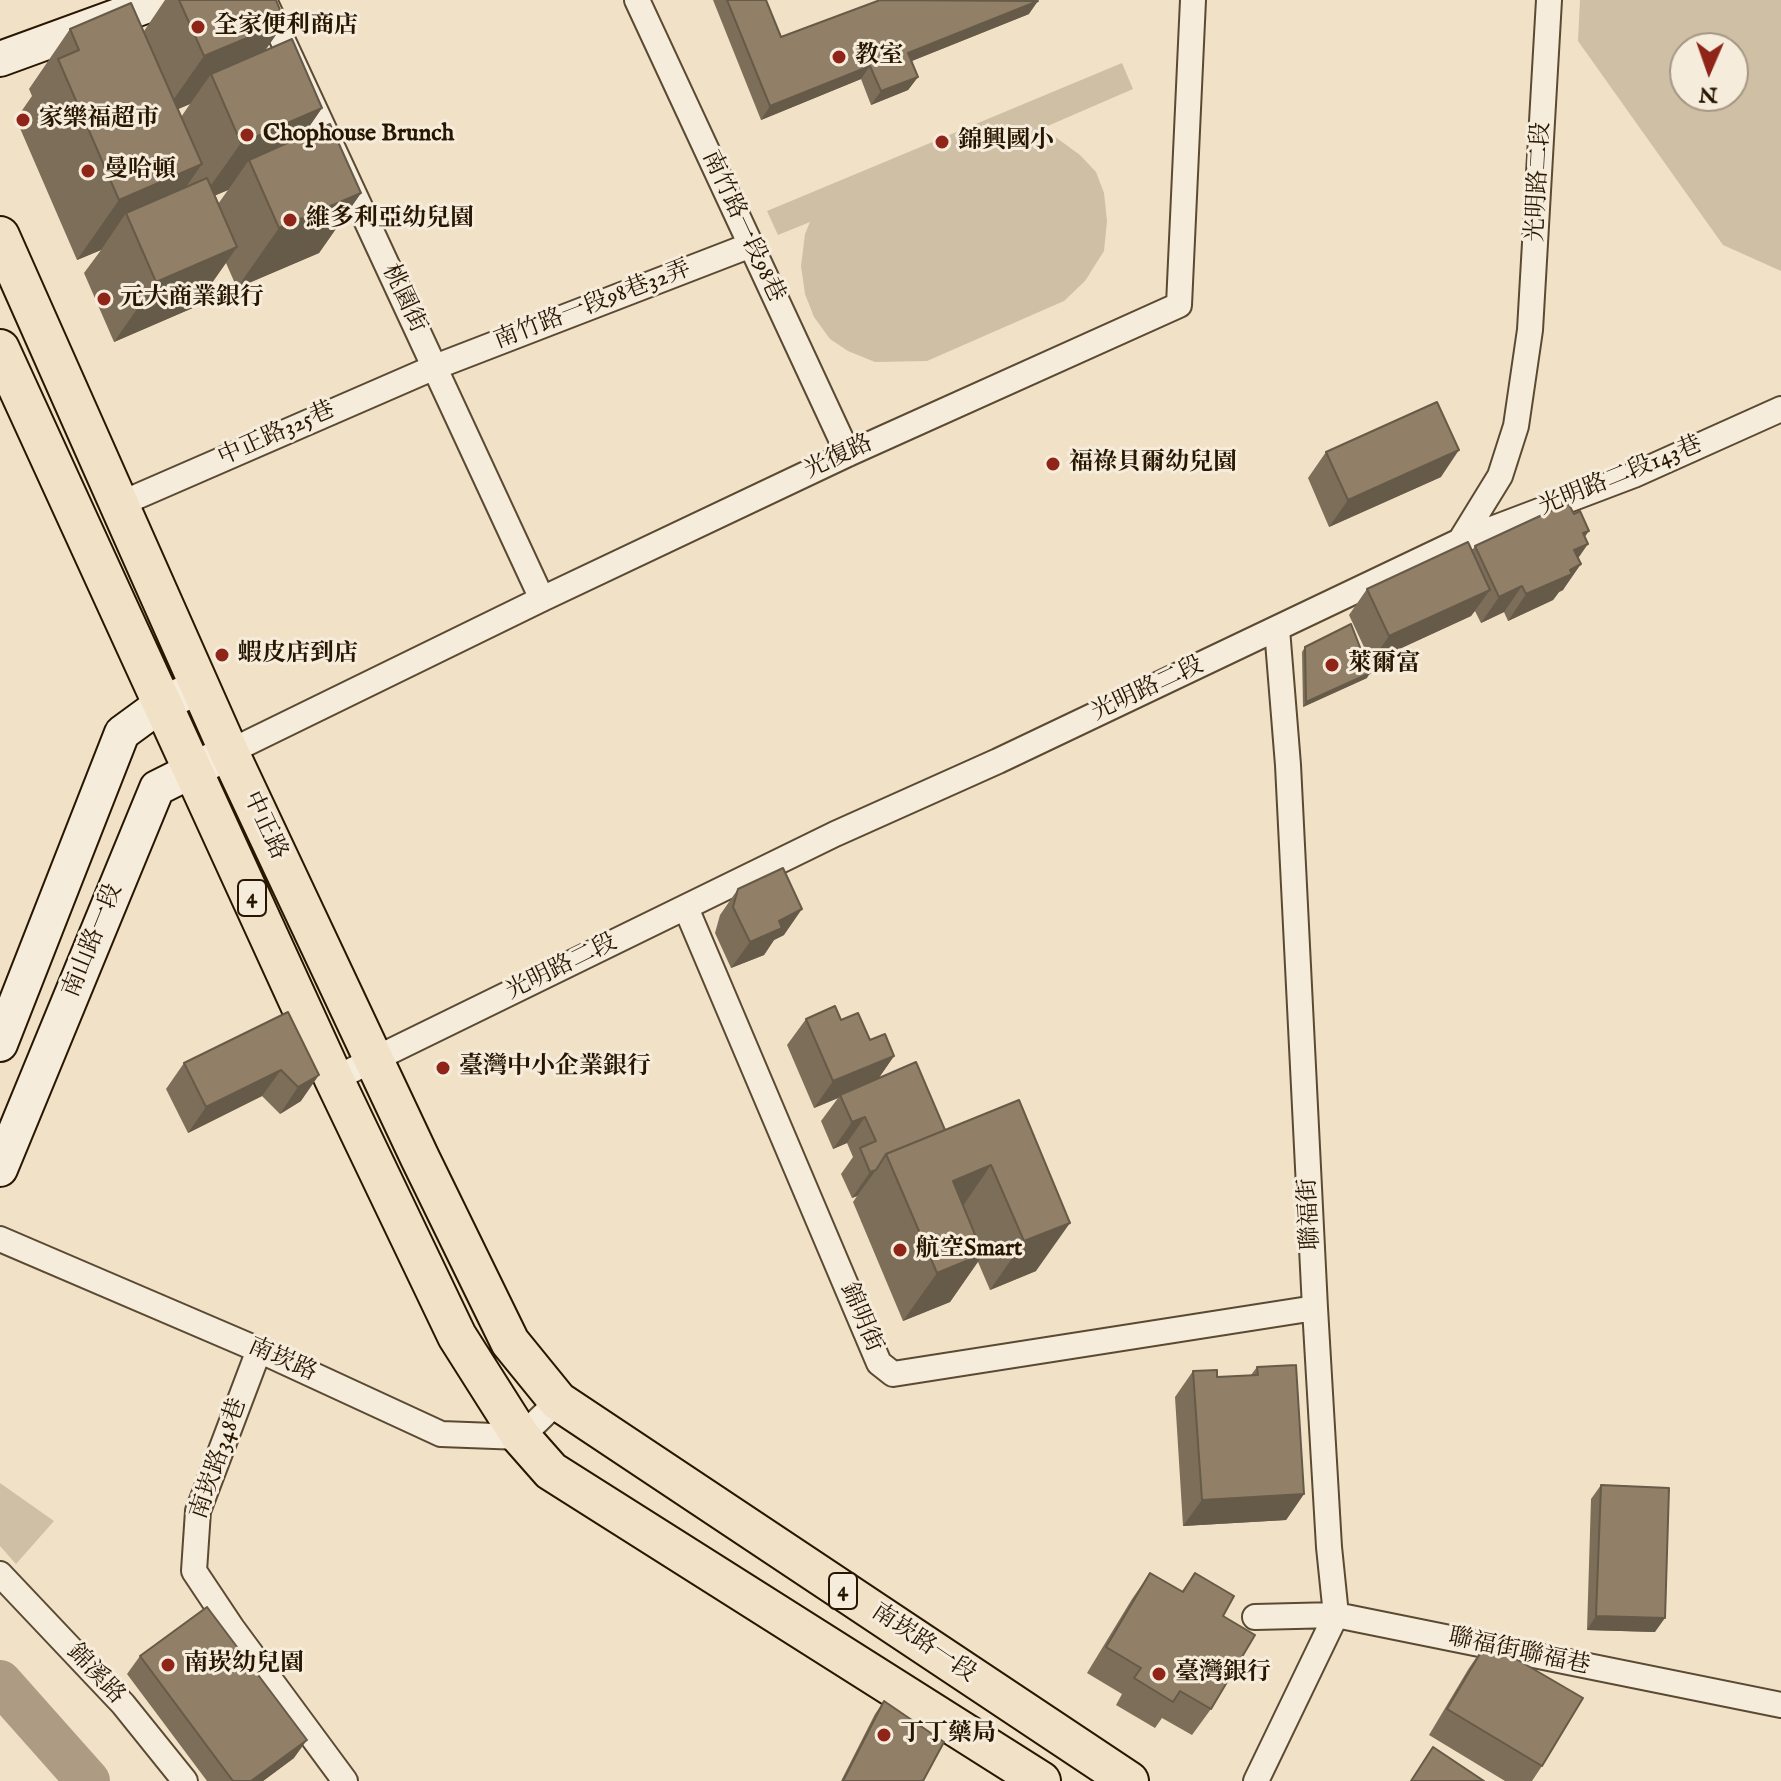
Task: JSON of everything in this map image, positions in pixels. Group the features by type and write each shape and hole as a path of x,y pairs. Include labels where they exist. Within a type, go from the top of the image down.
{"main road":[{"name":"中正路","path":"0,236 199,687 510,1342 558,1401"},
{"name":"中正路","path":"0,349 334,1079 457,1336 521,1437"},
{"name":"南崁路一段","path":"558,1401 1129,1781"},
{"name":"4","path":"521,1437 551,1471 1041,1781"}],"street":[{"path":"0,59 162,0"},
{"name":"桃園街","path":"264,0 542,599"},
{"name":"南竹路一段98巷","path":"637,0 848,454"},
{"name":"光復路","path":"229,752 848,454 1179,305 1193,0"},
{"name":"光明路二段","path":"334,1079 835,834 1460,541 1500,476 1516,426 1530,330 1549,0"},
{"name":"南竹路一段98巷32弄","path":"435,367 751,245"},
{"name":"中正路325巷","path":"120,504 435,367"},
{"name":"光明路二段143巷","path":"1460,541 1634,475 1781,409"},
{"name":"聯福街","path":"1277,629 1288,765 1329,1547 1336,1615"},
{"name":"南山路一段","path":"0,1044 122,733 163,703 199,687"},
{"name":"南山路一段","path":"0,1169 157,788 229,752"},
{"name":"錦明街","path":"686,908 879,1363 893,1374 1315,1308"},
{"name":"南崁路","path":"0,1239 259,1350 441,1434 521,1437"},
{"name":"南崁路348巷","path":"259,1350 198,1511 194,1571 345,1781"},
{"path":"521,1437 558,1401"},
{"name":"錦溪路","path":"0,1574 123,1704 185,1781"},
{"path":"1256,1781 1336,1615"},
{"name":"聯福街聯福巷","path":"1255,1617 1336,1615 1781,1705"}],"shaded area":[{"path":"1580,0 1781,0 1781,271 1723,245 1578,41"},
{"path":"1122,63 1133,89 1043,128 1080,155 1096,172 1104,193 1107,221 1104,251 1085,281 1064,301 927,361 875,362 848,351 830,339 814,317 805,294 801,266 805,234 810,222 778,235 767,211"},
{"path":"0,1483 54,1521 16,1564 0,1546"}],"building":[{"path":"179,0 276,0 285,22 204,56"},
{"name":"教室","path":"727,0 766,0 781,37 880,0 1038,1 908,53 918,77 881,91 870,66 770,106"},
{"path":"131,3 202,164 119,200 58,59 79,50 70,29"},
{"path":"292,39 322,108 241,143 211,74"},
{"path":"330,124 361,193 279,228 249,160"},
{"path":"207,178 237,247 156,282 126,213"},
{"path":"1437,402 1459,450 1348,500 1326,452"},
{"path":"1568,503 1574,514 1580,511 1589,531 1583,533 1588,544 1574,550 1581,564 1570,570 1572,574 1526,594 1522,586 1499,597 1475,546"},
{"path":"1468,542 1490,590 1389,636 1367,589"},
{"name":"萊爾富","path":"1351,624 1370,673 1306,702 1305,647"},
{"path":"783,868 802,909 779,921 782,928 750,942 733,907 738,889"},
{"path":"835,1006 841,1020 858,1013 870,1040 885,1034 894,1056 833,1081 806,1019"},
{"path":"288,1012 319,1075 298,1087 281,1070 206,1107 184,1063"},
{"path":"916,1062 945,1130 886,1154 876,1170 870,1172 860,1148 876,1141 865,1117 852,1122 840,1095"},
{"path":"1019,1100 1070,1223 1024,1241 991,1165 953,1181 983,1254 937,1273 886,1154"},
{"path":"1296,1365 1304,1494 1202,1500 1193,1371 1217,1370 1217,1377 1258,1375 1257,1367"},
{"path":"1601,1485 1669,1488 1665,1618 1596,1616"},
{"path":"1150,1573 1183,1592 1195,1573 1234,1596 1223,1616 1255,1635 1211,1709 1180,1691 1173,1702 1134,1678 1141,1668 1106,1647"},
{"path":"207,1607 307,1740 251,1781 233,1781 140,1656"},
{"path":"1487,1642 1583,1698 1542,1766 1447,1709"},
{"name":"丁丁藥局","path":"884,1701 944,1742 923,1781 843,1781"},
{"path":"1433,1747 1484,1781 1411,1781"}],"waterway":[{"path":"0,1682 88,1781"}],"place":[{"name":"全家便利商店","path":"198,27"},
{"name":"教室","path":"839,57"},
{"name":"家樂福超市","path":"23,120"},
{"name":"Chophouse Brunch","path":"247,135"},
{"name":"錦興國小","path":"942,142"},
{"name":"曼哈頓","path":"88,171"},
{"name":"維多利亞幼兒園","path":"290,220"},
{"name":"元大商業銀行","path":"104,299"},
{"name":"福祿貝爾幼兒園","path":"1053,464"},
{"name":"蝦皮店到店","path":"222,655"},
{"name":"萊爾富","path":"1332,665"},
{"name":"臺灣中小企業銀行","path":"443,1068"},
{"name":"航空Smart","path":"900,1250"},
{"name":"南崁幼兒園","path":"168,1665"},
{"name":"臺灣銀行","path":"1159,1674"},
{"name":"丁丁藥局","path":"884,1735"}]}
